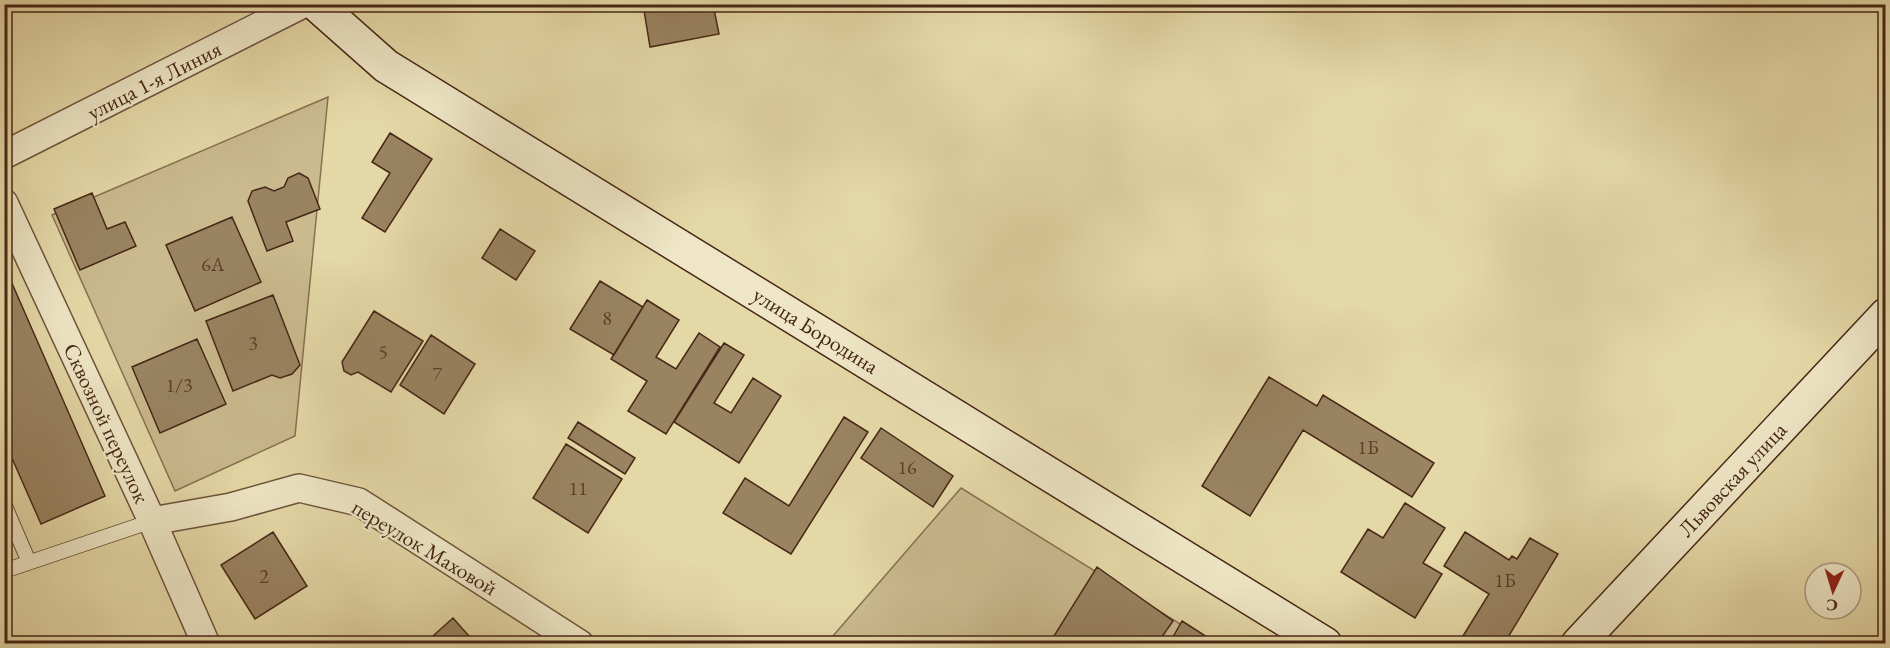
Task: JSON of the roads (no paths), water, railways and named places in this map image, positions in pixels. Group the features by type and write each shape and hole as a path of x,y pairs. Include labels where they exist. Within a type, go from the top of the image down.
{"street":[{"name":"улица 1-я Линия","path":"4,155 303,4"},
{"name":"улица Бородина","path":"316,4 386,66 1325,644"},
{"name":"Сквозной переулок","path":"4,203 153,521 206,644"},
{"name":"Львовская улица","path":"1578,644 1886,315"},
{"name":"переулок Маховой","path":"153,521 231,507 299,488 359,502 580,644"}],"lane":[{"path":"4,504 29,562"},
{"path":"4,571 153,521"}]}
